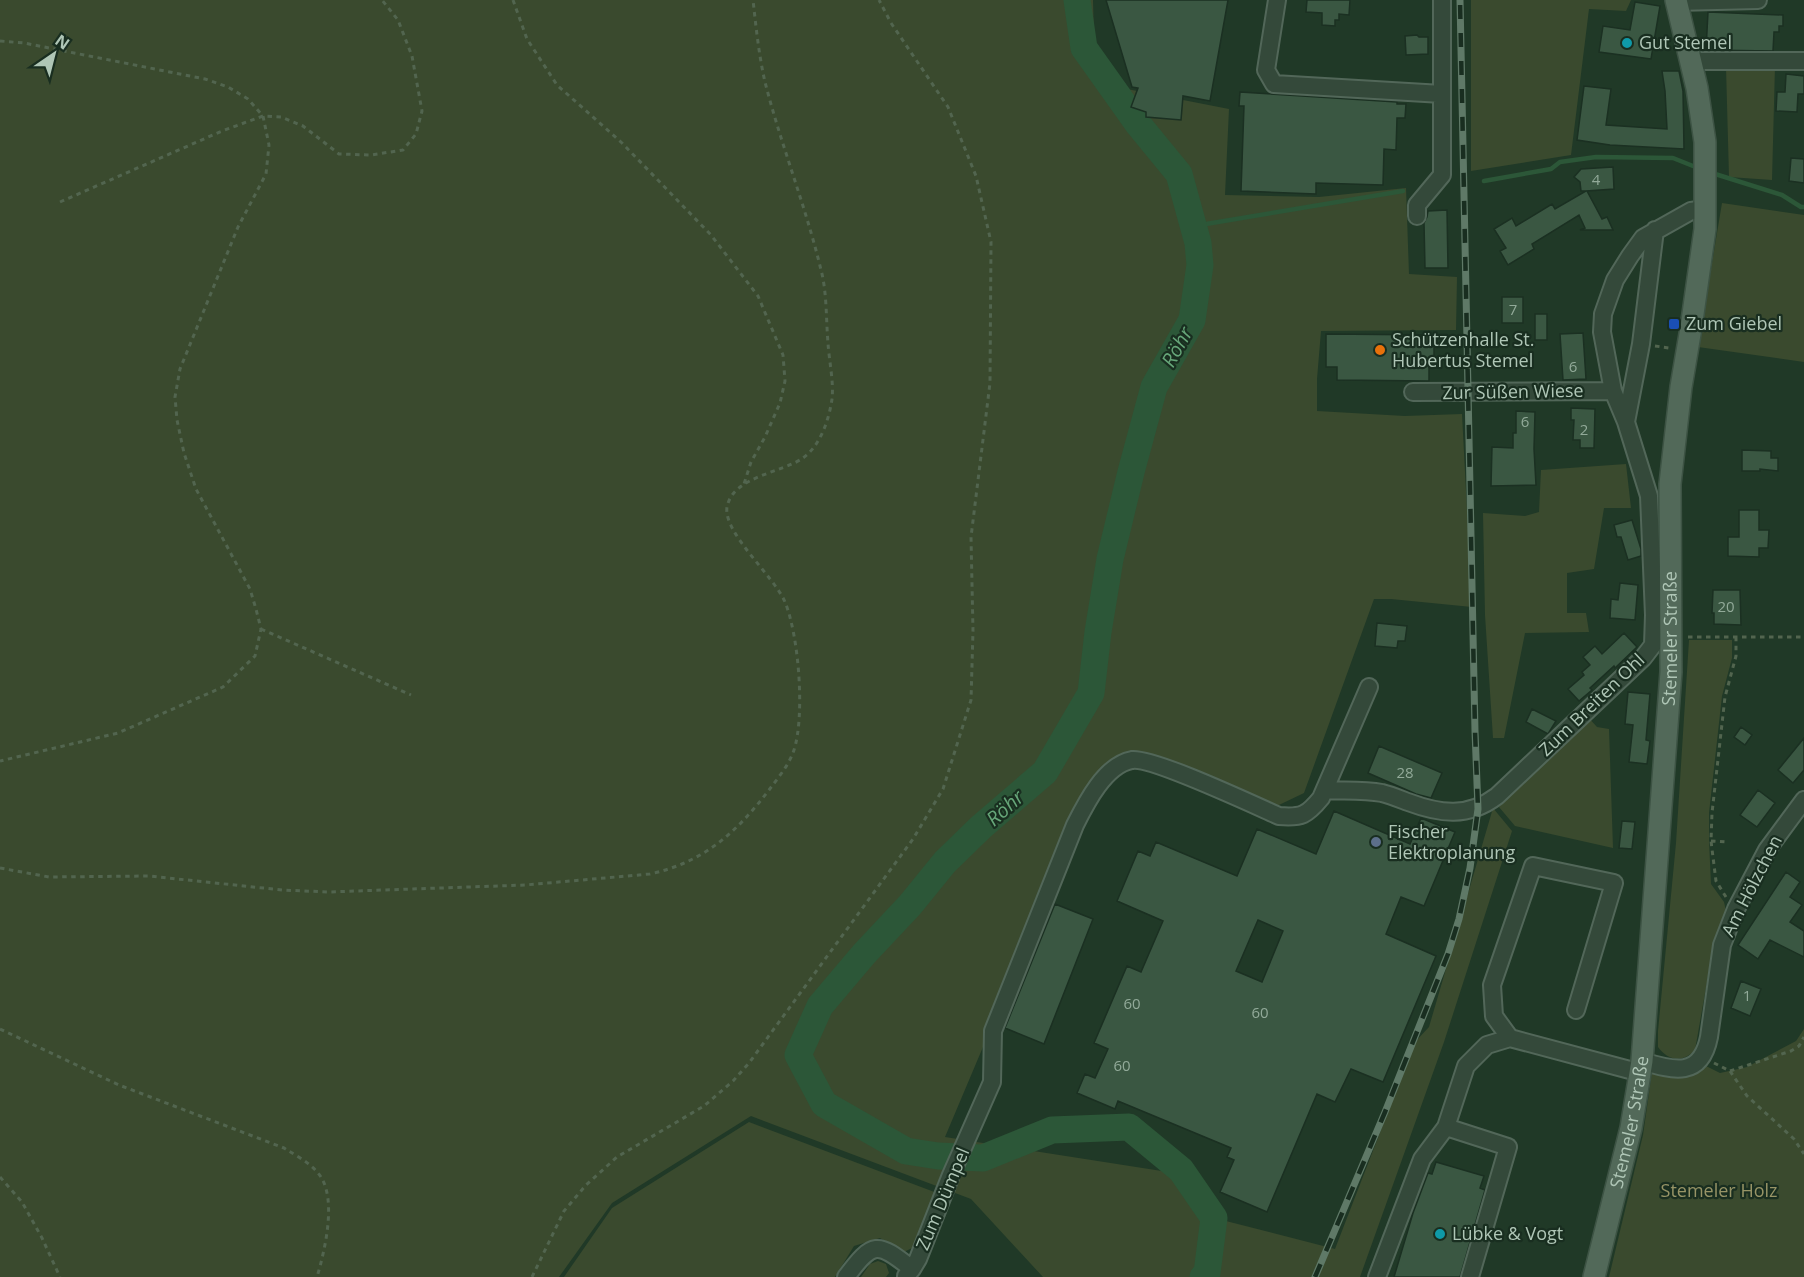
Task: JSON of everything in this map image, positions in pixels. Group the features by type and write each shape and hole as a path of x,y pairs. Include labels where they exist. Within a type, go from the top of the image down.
{"main road":[{"name":"Stemeler Straße","path":"1594,1277 1631,1128 1642,1067 1671,672 1670,484 1686,351 1703,249 1706,142 1691,61 1676,1"}],"street":[{"path":"1277,0 1266,70 1274,84 1442,94"},
{"path":"1417,216 1417,205 1442,175 1442,0"},
{"path":"1676,1 1758,0"},
{"path":"1691,61 1804,61"},
{"name":"Zum Breiten Ohl","path":"1325,790 1382,793 1443,813 1486,805 1643,658 1653,645 1654,615 1649,496 1626,422 1613,391 1602,332 1603,314 1615,280 1643,238 1690,211 1705,209"},
{"name":"Zum Breiten Ohl","path":"1626,422 1641,344 1655,230"},
{"name":"Zur Süßen Wiese","path":"1413,392 1613,391"},
{"name":"Zum Dümpel","path":"846,1277 861,1256 870,1250 885,1249 894,1254 909,1273 918,1259 951,1175 992,1082 993,1031 1075,825 1088,800 1105,778 1125,763 1133,760 1145,762 1160,766 1279,816 1294,817 1311,811 1325,790 1369,687"},
{"name":"Am Hölzchen","path":"1702,1057 1707,1050 1722,945 1736,909 1767,850 1804,800"},
{"path":"1510,1038 1494,1016 1492,985 1533,866 1614,883 1576,1010"},
{"path":"1377,1277 1422,1160 1446,1127 1466,1066 1487,1045 1510,1038 1642,1067 1665,1069 1690,1068 1696,1065 1702,1057"},
{"path":"1446,1127 1508,1147 1470,1277"}],"path":[{"path":"60,202 146,163 263,116 282,117 303,126 339,154 371,155 403,150 416,134 423,111 412,56 398,20 382,0"},
{"path":"513,0 527,39 557,85 621,143 711,235 758,296 783,355 785,381 780,403 751,462 744,484"},
{"path":"0,868 49,877 149,876 282,890 328,892 547,883 650,874 670,870 713,848 750,814 789,762 798,731 799,690 796,653 785,602 776,585 740,542 730,524 727,508 732,495 744,484 803,458 823,435 832,398 822,273 765,80 753,0"},
{"path":"532,1277 564,1212 586,1185 617,1157 704,1106 733,1081 749,1063 913,839 943,789 971,700 973,631 971,537 990,383 991,242 976,176 948,106 891,23 879,0"},
{"path":"0,41 24,43 205,79 228,87 248,99 263,116 269,145 266,174 238,227 180,369 175,397 184,453 196,489 250,589 261,629 255,656 223,687 118,733 0,761"},
{"path":"1641,344 1686,351"},
{"path":"261,629 411,694"},
{"path":"1736,637 1736,657 1725,697 1711,841 1716,881 1736,909"},
{"path":"1672,638 1804,637"},
{"path":"1711,841 1728,842"},
{"path":"0,1029 119,1085 284,1148 304,1161 318,1173 326,1187 329,1202 329,1220 317,1277"},
{"path":"1730,1071 1791,1051 1804,1037"},
{"path":"1702,1057 1730,1071 1747,1096 1794,1139 1804,1154"},
{"path":"0,1177 22,1202 60,1277"}],"green space":[{"path":"0,0 1093,0 1094,42 1127,89 1229,109 1225,195 1319,197 1406,188 1409,274 1457,277 1456,330 1321,331 1317,411 1405,416 1462,414 1472,607 1374,599 1304,793 1264,812 1145,759 1094,784 945,1137 1181,1174 1222,1220 1335,1249 1415,1042 1429,1027 1493,808 1512,831 1444,1042 1360,1277 1043,1277 971,1199 751,1116 612,1203 559,1277 0,1277"},
{"path":"1471,0 1631,0 1626,11 1589,9 1571,155 1471,171"},
{"path":"1775,66 1772,180 1729,177 1726,67"},
{"path":"1722,203 1804,215 1804,362 1698,347"},
{"path":"1626,464 1631,508 1604,508 1594,569 1567,573 1567,613 1586,613 1589,632 1525,633 1504,738 1493,738 1485,615 1483,513 1525,516 1539,512 1541,470"},
{"path":"1689,640 1732,640 1732,658 1722,696 1709,813 1711,884 1724,902 1726,911 1713,948 1695,1050 1686,1057 1676,1059 1666,1055 1658,1047 1658,1031 1676,843"},
{"path":"1587,716 1597,727 1609,729 1613,848 1515,826 1499,807"},
{"name":"Stemeler Holz","path":"1804,1029 1804,1277 1609,1277 1643,1135 1652,1072 1680,1077 1693,1074 1706,1066 1720,1073 1747,1067 1796,1041"},
{"path":"749,1122 937,1193 914,1247 904,1252 880,1238 854,1246 835,1277 564,1277 612,1208"},
{"path":"878,1261 886,1264 889,1273 886,1277 861,1277 870,1264"}],"building":[{"path":"1106,0 1228,0 1210,101 1183,96 1181,120 1146,117 1146,112 1131,107 1138,88 1132,87"},
{"path":"1307,0 1350,0 1349,15 1339,14 1339,20 1335,20 1335,26 1322,25 1322,13 1306,12"},
{"name":"Gut Stemel","path":"1635,2 1660,6 1651,59 1599,52 1603,26 1630,30"},
{"path":"1708,12 1783,15 1783,26 1779,26 1779,32 1774,32 1773,51 1706,50"},
{"path":"1405,36 1428,37 1428,54 1406,55"},
{"path":"1662,71 1679,71 1683,91 1684,149 1610,145 1577,140 1584,86 1611,89 1606,125 1667,129"},
{"path":"1786,74 1804,76 1804,94 1798,94 1797,112 1776,111 1777,92 1785,92"},
{"path":"1240,92 1406,104 1405,118 1397,118 1396,150 1384,149 1383,185 1316,183 1316,194 1241,191 1244,106 1239,106"},
{"path":"1791,158 1804,159 1804,183 1789,181"},
{"path":"1613,167 1614,189 1587,191 1602,219 1607,217 1613,230 1580,230 1585,228 1579,215 1532,244 1534,249 1508,265 1500,251 1506,248 1494,229 1512,218 1516,226 1552,204 1555,209 1586,191 1581,191 1580,182 1574,177 1581,169"},
{"path":"1447,210 1448,268 1425,268 1424,223 1428,211"},
{"path":"1502,297 1523,297 1523,323 1502,323"},
{"path":"1535,314 1547,314 1547,340 1535,340"},
{"path":"1583,333 1586,379 1563,380 1560,334"},
{"name":"Schützenhalle St. Hubertus Stemel","path":"1326,334 1434,335 1434,364 1429,363 1429,381 1337,380 1337,367 1326,367"},
{"path":"1571,408 1595,409 1594,448 1580,448 1580,440 1573,440 1574,420 1571,420"},
{"path":"1516,411 1535,412 1536,485 1491,486 1492,447 1513,448"},
{"path":"1742,450 1771,451 1771,458 1778,458 1778,471 1760,469 1760,471 1742,471"},
{"path":"1739,510 1759,510 1759,530 1769,530 1768,548 1759,548 1759,557 1728,556 1728,537 1739,537"},
{"path":"1632,520 1641,556 1628,560 1621,537 1617,537 1614,525"},
{"path":"1620,583 1638,585 1635,620 1610,618 1611,599 1618,600"},
{"path":"1713,590 1740,590 1741,625 1714,624"},
{"path":"1377,623 1407,626 1405,641 1398,641 1397,648 1375,646"},
{"path":"1624,633 1637,647 1590,688 1592,690 1579,701 1568,689 1584,675 1582,672 1590,665 1583,657 1595,646 1602,654"},
{"path":"1628,692 1650,694 1646,740 1650,741 1647,764 1629,762 1633,725 1625,724"},
{"path":"1532,709 1556,721 1548,734 1526,722"},
{"path":"1741,727 1752,735 1745,745 1734,737"},
{"path":"1804,738 1804,770 1793,783 1778,770"},
{"path":"1379,746 1442,773 1431,798 1416,794 1368,773"},
{"path":"1758,790 1775,803 1757,827 1740,815"},
{"path":"1334,811 1410,844 1421,818 1455,832 1424,906 1401,897 1386,934 1436,956 1383,1082 1351,1069 1335,1102 1317,1094 1267,1212 1220,1192 1234,1160 1227,1157 1231,1148 1118,1101 1115,1109 1077,1093 1085,1074 1095,1078 1108,1049 1094,1043 1127,966 1141,972 1163,921 1117,901 1138,851 1150,856 1156,842 1237,876 1257,829 1316,854","holes":["1258,920 1283,931 1262,982 1236,971"]},
{"path":"1622,821 1635,822 1632,849 1619,848"},
{"path":"1786,872 1800,882 1790,897 1802,905 1790,922 1804,931 1804,957 1770,940 1758,959 1738,945"},
{"path":"1055,904 1093,919 1044,1044 1005,1028"},
{"path":"1741,981 1761,989 1750,1016 1731,1008"},
{"name":"Lübke & Vogt","path":"1436,1162 1484,1176 1480,1188 1485,1190 1460,1277 1394,1277 1413,1213 1428,1173 1432,1174"}],"waterway":[{"name":"Röhr","path":"1077,0 1084,48 1138,124 1179,174 1198,243 1200,265 1192,320 1154,387 1110,559 1091,693 1045,772 981,827 945,862 910,905 864,954 820,1006 798,1055 824,1104 906,1151 938,1156 983,1158 1052,1130 1129,1127 1181,1170 1214,1218 1207,1273 1203,1277"},
{"path":"1484,181 1551,169 1560,162 1596,157 1673,158 1698,168"},
{"path":"1712,173 1782,195 1804,207"},
{"path":"1194,226 1403,191"}],"railway":[{"path":"1315,1277 1385,1112 1448,954 1459,919 1470,868 1478,809 1460,0"}],"place":[{"name":"Gut Stemel","path":"1627,43"},
{"name":"Zum Giebel","path":"1674,324"},
{"name":"Schützenhalle St. Hubertus Stemel","path":"1380,350"},
{"name":"Fischer Elektroplanung","path":"1376,842"},
{"name":"Lübke & Vogt","path":"1440,1234"}]}
